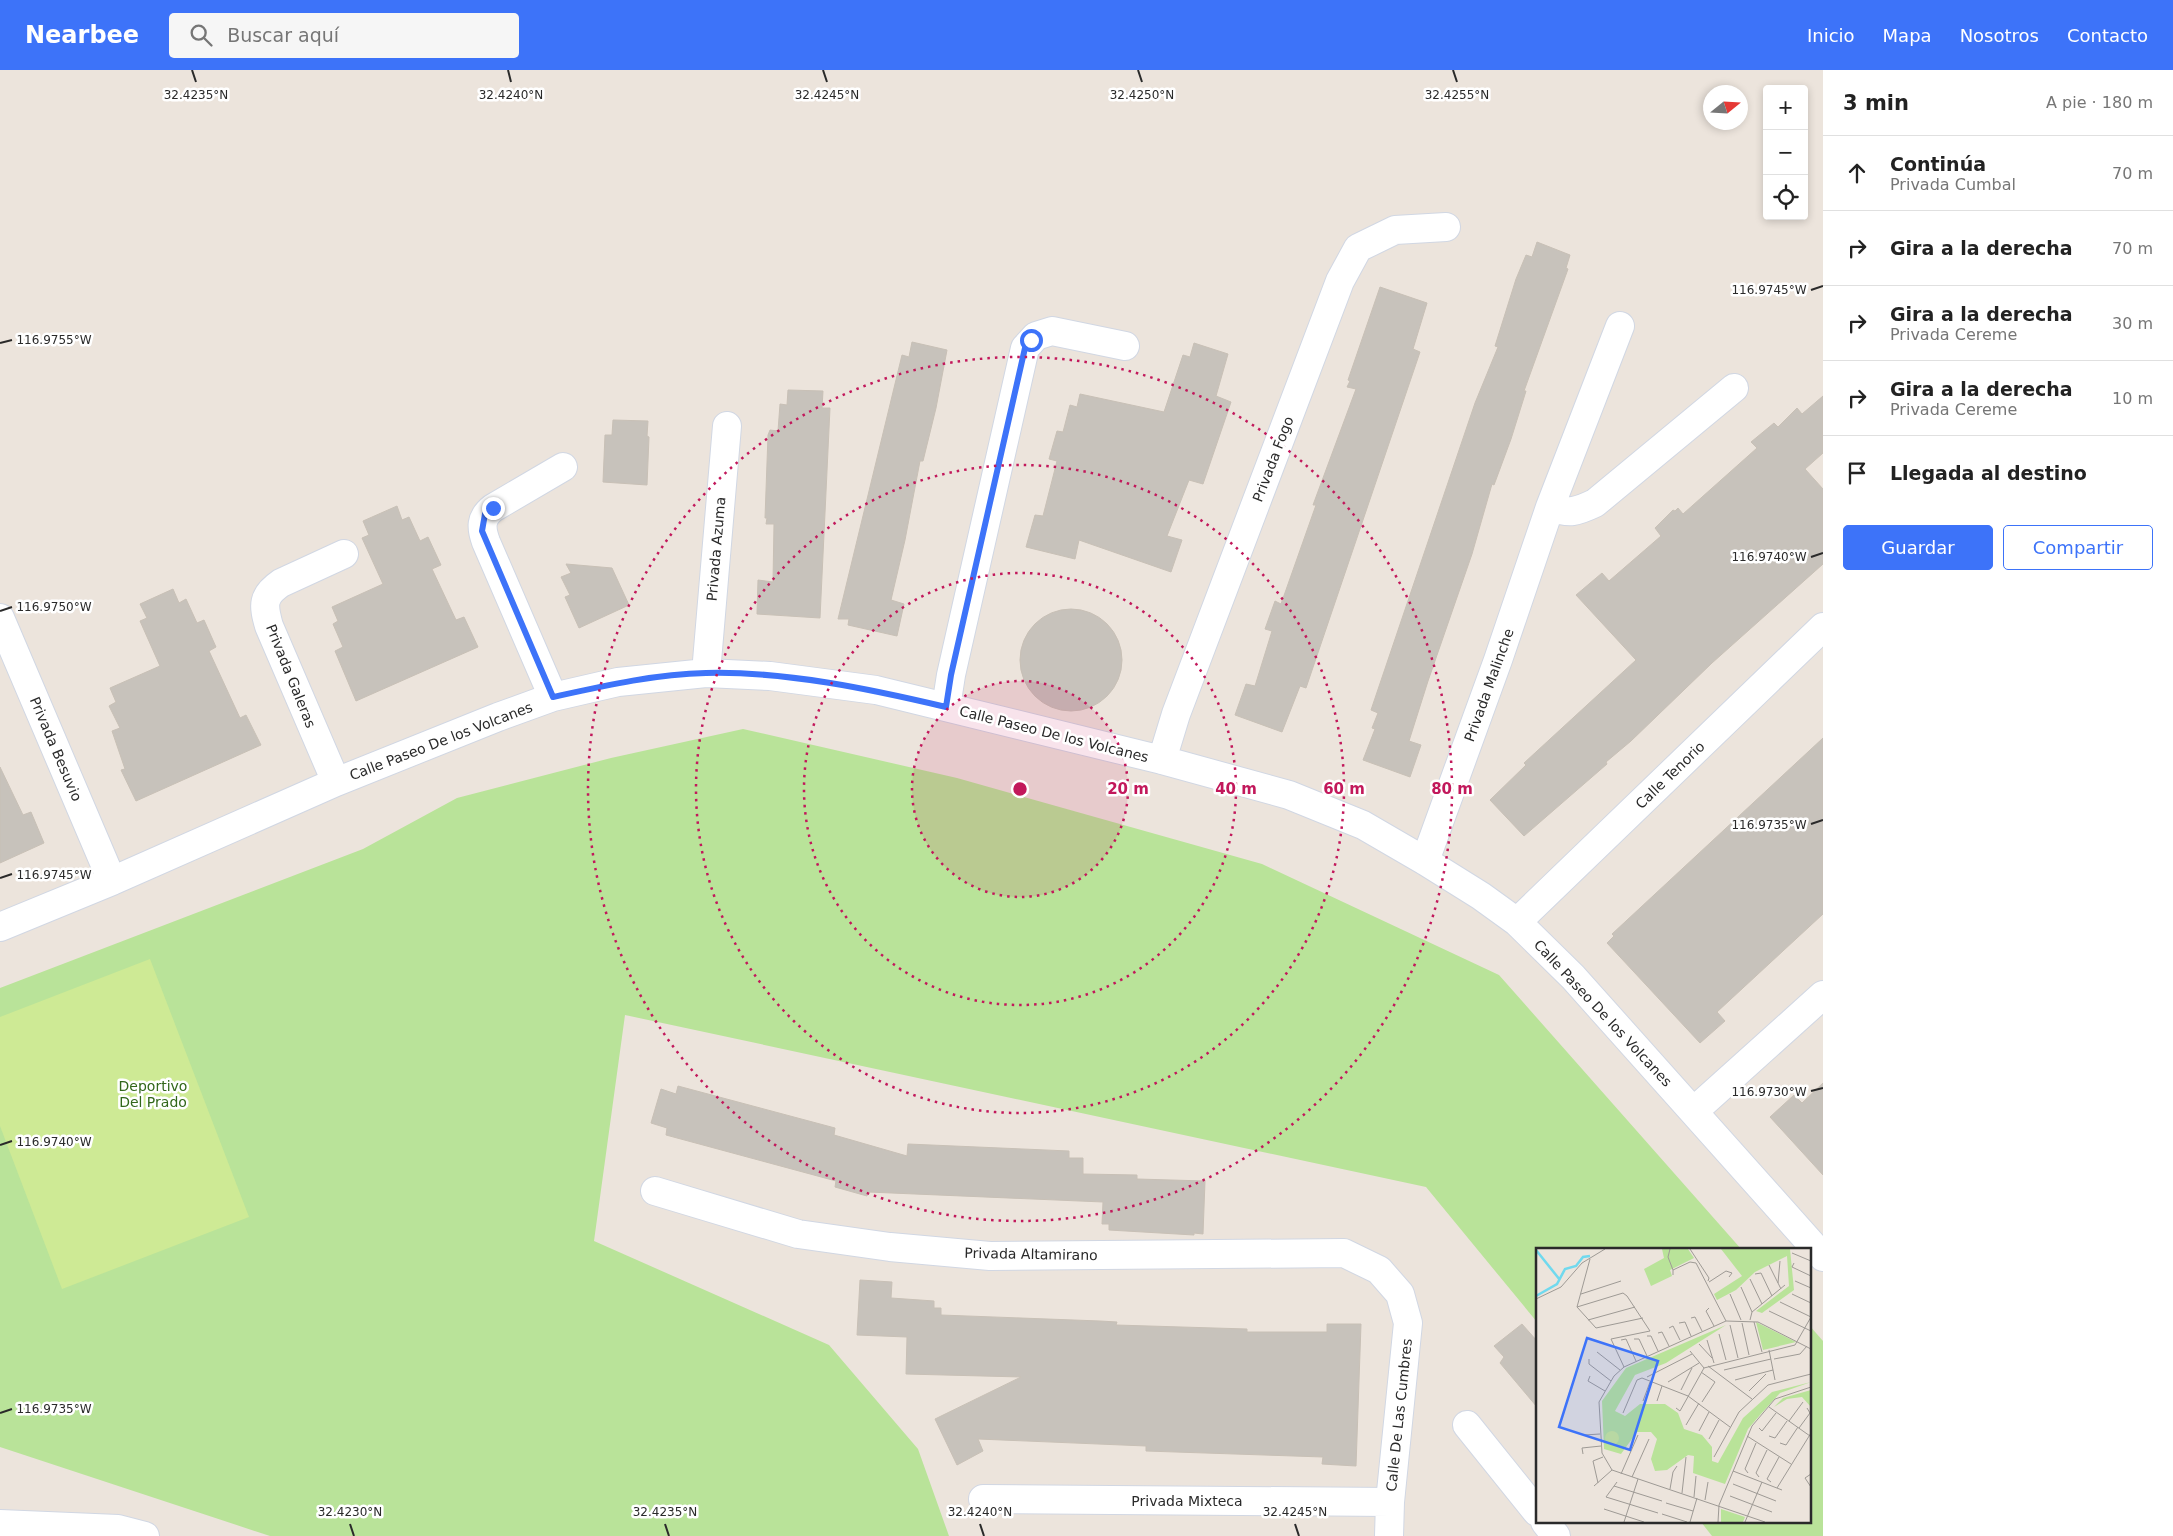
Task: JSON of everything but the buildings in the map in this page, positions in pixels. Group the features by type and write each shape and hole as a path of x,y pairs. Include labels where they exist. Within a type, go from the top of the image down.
{"street":[{"name":"Privada Fogo","path":"1162,760 1180,705 1340,281 1358,248 1395,230 1446,228"},
{"name":"Privada Malinche","path":"1425,861 1498,660 1550,507 1620,326"},
{"path":"946,707 951,675 1025,348 1036,336 1052,331 1125,346"},
{"path":"1550,507 1566,512 1580,510 1595,503 1734,388"},
{"name":"Privada Azuma","path":"706,673 727,426"},
{"path":"553,697 486,542 482,531 482,521 485,514 493,508 563,467"},
{"name":"Privada Galeras","path":"336,782 269,626 265,611 266,598 277,586 344,554"},
{"name":"Privada Besuvio","path":"0,618 112,881"},
{"name":"Calle Tenorio","path":"1517,922 1823,626"},
{"name":"Calle Paseo De los Volcanes","path":"0,927 112,881 336,782 553,697 618,682 706,673 770,676 866,689 1162,760 1289,795 1363,825 1425,861 1481,896 1517,922 1573,977 1823,1257"},
{"path":"1694,1111 1823,994"},
{"name":"Privada Altamirano","path":"654,1191 798,1234 890,1247 990,1256 1344,1253 1379,1270 1400,1294"},
{"name":"Calle De Las Cumbres","path":"1389,1536 1390,1502 1408,1323 1400,1294"},
{"path":"1467,1426 1536,1511"},
{"name":"Privada Mixteca","path":"983,1499 1390,1502"},
{"path":"0,1524 118,1529 145,1536"},
{"path":"1547,1524 1556,1536"}],"green space":[{"name":"Deportivo Del Prado","path":"743,729 957,778 1262,864 1499,975 1740,1248 1536,1248 1536,1321 1426,1187 625,1015 594,1241 829,1345 918,1449 949,1536 270,1536 0,1447 0,988 363,849 457,798 611,758"},
{"name":"Deportivo Del Prado","path":"150,959 249,1217 62,1289 0,1126 0,1017"},
{"path":"1810,1326 1823,1341 1823,1536 1712,1536 1703,1524 1810,1524"}],"route":[{"path":"493,508 485,514 482,521 482,531 553,697 618,682 706,673 770,676 876,690 946,707 951,675 1025,348 1031,340"}]}
